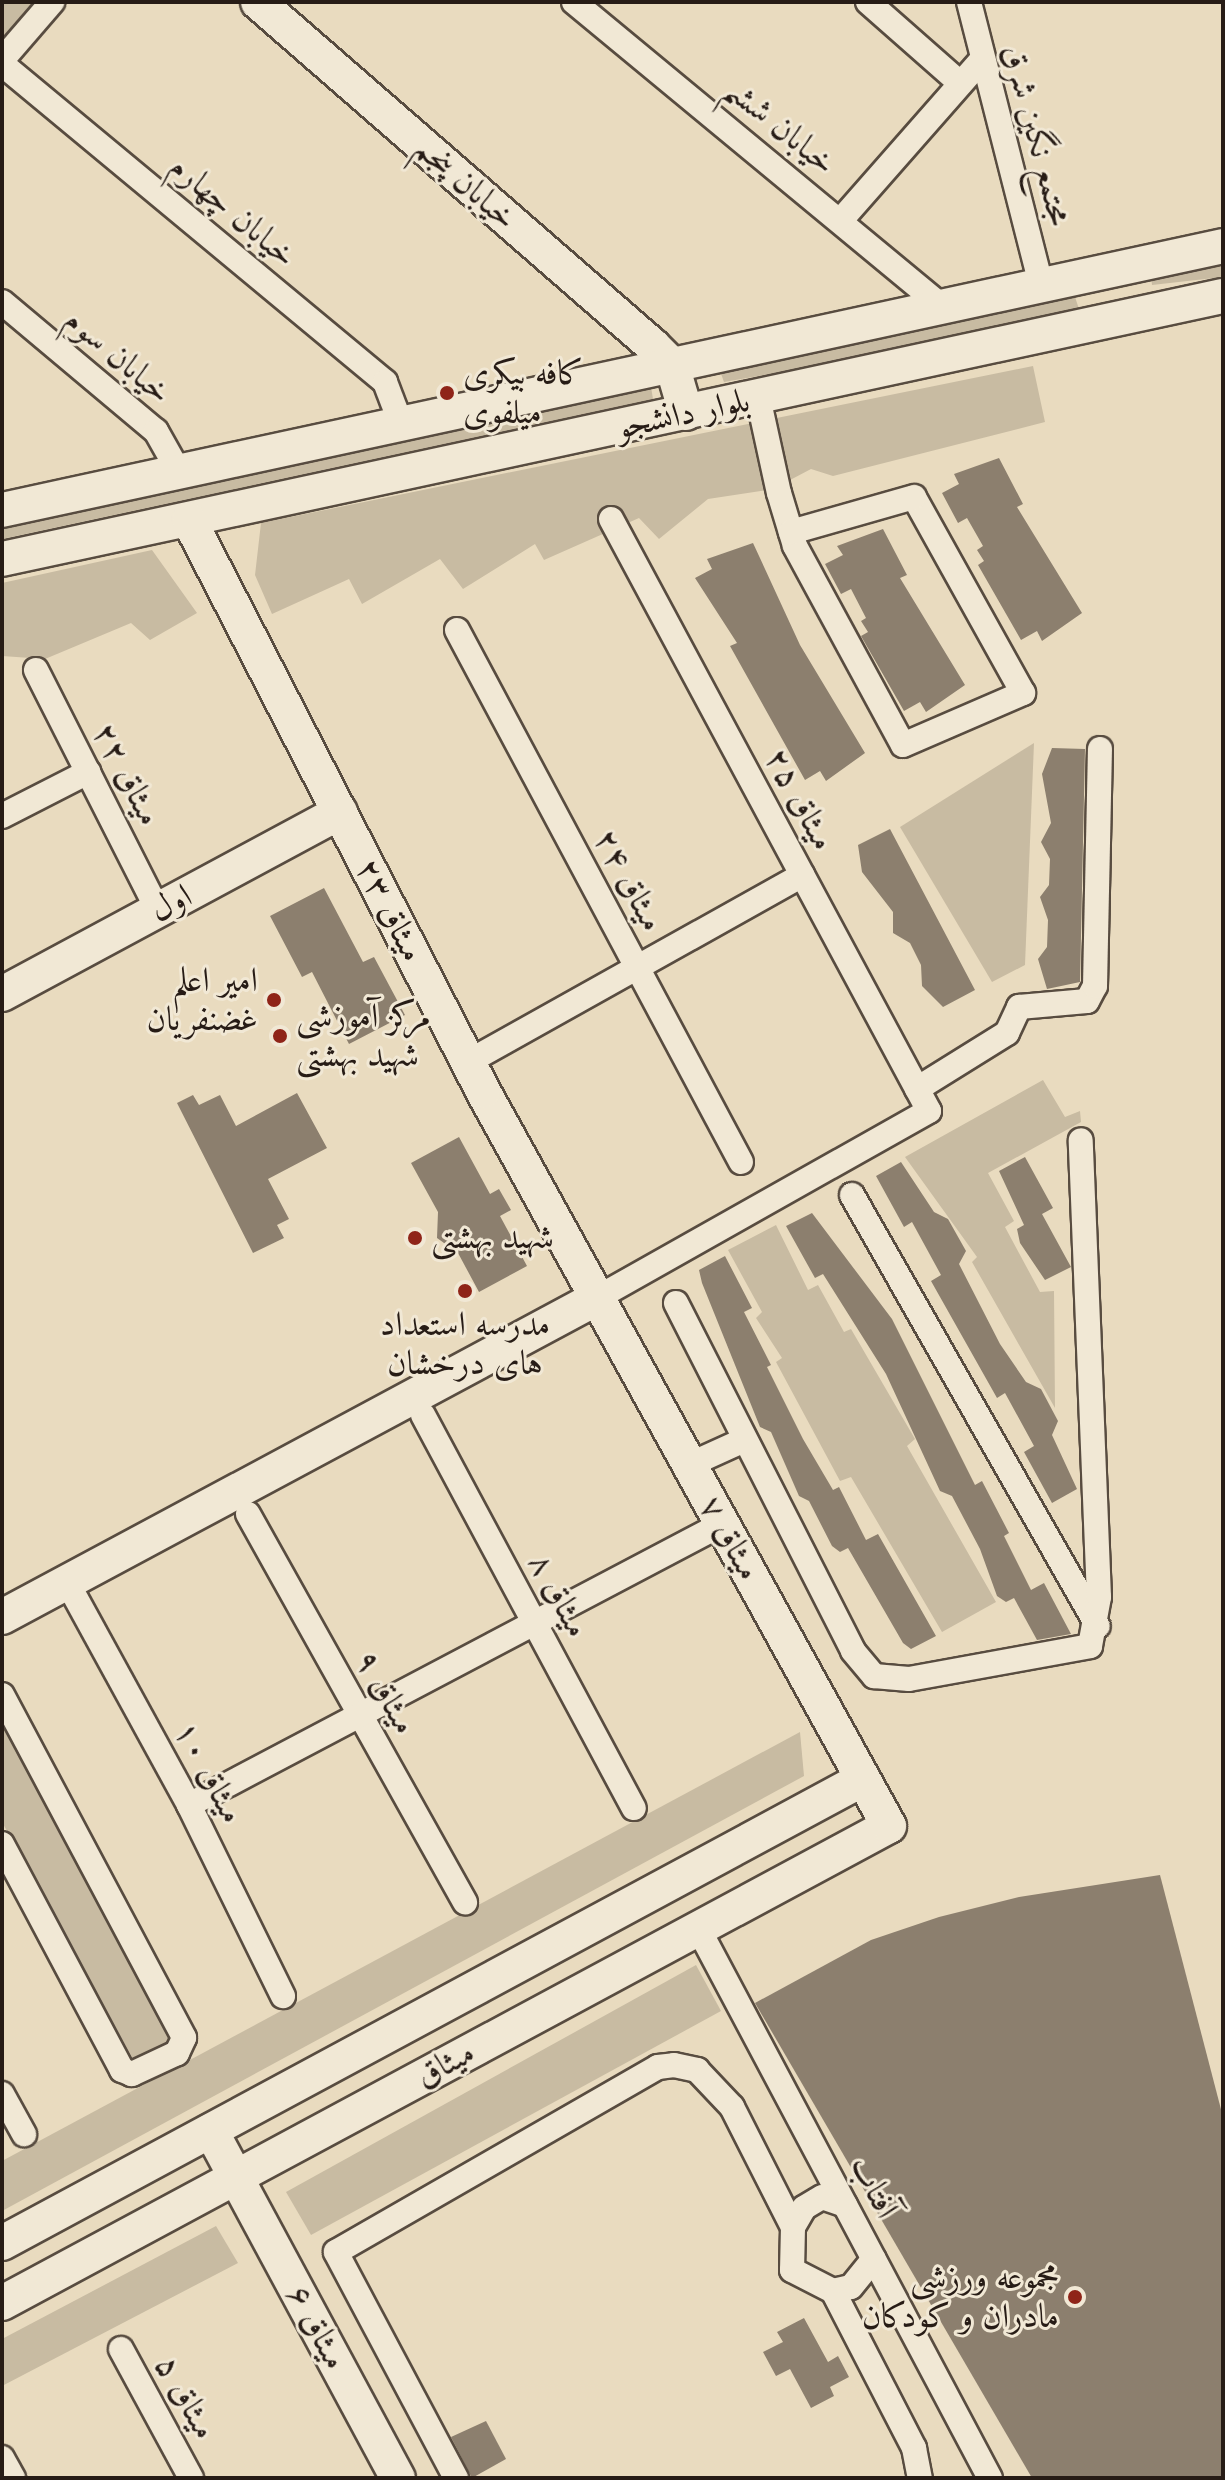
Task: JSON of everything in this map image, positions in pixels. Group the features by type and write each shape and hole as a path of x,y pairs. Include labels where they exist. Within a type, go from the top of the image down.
{"main road":[{"name":"خیابان پنجم","path":"258,2 672,365"},
{"name":"بلوار دانشجو","path":"2,510 1223,246"},
{"path":"1120,267 1132,315"},
{"name":"بلوار دانشجو","path":"2,559 1223,296"},
{"path":"672,365 686,413"},
{"name":"میثاق ۲۳","path":"189,520 468,1062 597,1298"},
{"name":"اول","path":"2,994 340,812"},
{"path":"2,1617 597,1298"},
{"name":"میثاق ۷","path":"597,1298 889,1826"},
{"name":"میثاق","path":"2,2243 863,1779"},
{"name":"میثاق","path":"2,2303 889,1826"},
{"name":"میثاق ۶","path":"211,2131 398,2478"}],"street":[{"path":"2,62 52,2"},
{"name":"خیابان ششم","path":"574,2 841,220 941,306"},
{"path":"868,2 960,83"},
{"name":"مجتمع نگین شرق","path":"969,2 980,62 1041,284"},
{"name":"خیابان چهارم","path":"2,62 385,382 401,424"},
{"path":"841,220 980,62"},
{"name":"خیابان سوم","path":"2,302 156,431 179,472"},
{"path":"758,397 791,532 903,745 1023,693 914,497 791,532"},
{"name":"میثاق ۲۵","path":"597,1298 929,1111 611,519"},
{"name":"میثاق ۲۴","path":"457,630 741,1162"},
{"name":"میثاق ۲۲","path":"36,670 158,910"},
{"path":"917,1089 1007,1033 1019,1007 1087,1001 1095,986 1100,749"},
{"path":"2,816 88,772"},
{"path":"468,1062 802,875"},
{"path":"676,1303 853,1651 874,1676 909,1679 1090,1646 1098,1626 1081,1140"},
{"path":"852,1195 1098,1626"},
{"name":"میثاق ۸","path":"423,1415 634,1808"},
{"path":"689,1465 744,1440"},
{"name":"میثاق ۹","path":"248,1514 465,1903"},
{"path":"189,1805 722,1524"},
{"name":"میثاق ۱۰","path":"67,1582 189,1805 283,1996"},
{"path":"2,1695 184,2038 177,2053 132,2074 122,2070 2,1844"},
{"name":"آفتاب","path":"698,1928 990,2478"},
{"path":"456,2478 336,2252 658,2067 674,2065 697,2070 732,2107 793,2227 792,2270 833,2291 914,2448 920,2478"},
{"path":"2,2094 24,2134"},
{"path":"793,2227 804,2208 822,2197 845,2205"},
{"path":"833,2291 851,2287 874,2259"},
{"name":"میثاق ۵","path":"121,2349 191,2478"},
{"path":"2,2458 13,2478"}],"shaded area":[{"path":"2,2 39,2 2,44"},
{"path":"1223,266 1223,277 1152,285 1151,276"},
{"path":"1075,297 1079,309 820,365 724,382 720,371"},
{"path":"1033,366 1045,422 833,476 811,469 773,489 708,499 659,539 639,518 544,560 535,544 463,589 440,559 362,604 349,579 272,614 255,575 261,523"},
{"path":"651,387 653,399 2,539 2,526"},
{"path":"152,550 197,613 150,640 131,623 45,659 2,656 2,583"},
{"path":"1034,743 1025,965 992,982 900,827"},
{"path":"1043,1080 1065,1117 1080,1111 1081,1122 988,1173 1014,1221 1005,1227 1040,1292 1054,1291 1055,1408 972,1262 977,1257 905,1157"},
{"path":"776,1225 808,1290 818,1285 844,1332 851,1329 915,1439 907,1446 996,1602 942,1632 851,1477 840,1481 776,1362 782,1358 756,1318 762,1312 728,1250"},
{"path":"2,1724 173,2038 137,2066 2,1822"},
{"path":"800,1732 804,1776 2,2211 2,2161"},
{"path":"696,1965 721,2011 311,2235 286,2192"},
{"path":"216,2226 238,2263 2,2386 2,2339"}],"building":[{"path":"999,458 1023,504 1017,507 1082,613 1042,641 1037,631 1021,640 978,565 984,561 977,550 983,546 967,518 958,523 942,493 959,484 954,474"},
{"path":"883,529 907,575 900,578 965,685 926,712 920,702 904,711 861,636 868,632 861,621 866,618 851,589 841,594 825,564 843,555 837,546"},
{"path":"753,543 800,645 865,753 826,781 820,771 805,780 730,646 737,643 695,578 712,569 707,559"},
{"path":"1052,748 1085,749 1080,982 1047,989 1038,959 1047,947 1048,920 1040,897 1049,885 1050,859 1041,842 1051,823 1042,774"},
{"path":"890,829 975,990 943,1007 922,986 921,965 910,943 893,933 893,912 862,872 858,845"},
{"path":"324,888 363,962 374,957 405,1015 349,1044 312,972 302,977 270,916"},
{"path":"297,1093 327,1148 268,1179 289,1219 277,1225 284,1238 253,1253 177,1103 193,1095 199,1105 220,1095 236,1126"},
{"path":"459,1137 490,1194 499,1189 511,1210 500,1216 527,1266 479,1292 458,1253 437,1238 438,1212 411,1163"},
{"path":"1025,1157 1053,1208 1042,1214 1071,1267 1045,1280 1020,1243 1017,1229 1024,1225 999,1171"},
{"path":"901,1162 934,1212 948,1219 966,1251 959,1264 1000,1344 1026,1382 1041,1389 1058,1421 1052,1435 1077,1489 1052,1503 1024,1452 1034,1446 1005,1393 997,1398 931,1281 941,1275 912,1222 904,1227 876,1176"},
{"path":"812,1213 892,1319 975,1485 982,1481 1009,1533 1004,1536 1031,1590 1044,1583 1071,1634 1037,1640 1014,1598 1006,1602 997,1596 980,1549 952,1496 940,1491 886,1374 823,1274 815,1278 786,1226"},
{"path":"725,1256 752,1308 744,1312 771,1365 767,1367 803,1439 833,1490 839,1487 866,1540 878,1534 936,1636 911,1649 903,1643 848,1548 840,1552 832,1546 809,1501 799,1496 771,1432 760,1427 699,1270"},
{"name":"مجموعه ورزشی مادران و کودکان","path":"1160,1875 1223,2117 1223,2478 1032,2478 755,2003 871,1940 939,1917 1019,1897"},
{"path":"804,2318 828,2362 838,2356 849,2377 830,2387 834,2396 811,2408 790,2369 776,2376 763,2352 783,2342 777,2332"},
{"path":"486,2421 506,2459 472,2478 451,2437"}],"place":[{"name":"کافه بیکری میلفوی","path":"447,393"},
{"name":"امیر اعلم غضنفریان","path":"274,1000"},
{"name":"مرکز آموزشی شهید بهشتی","path":"280,1036"},
{"name":"شهید بهشتی","path":"415,1238"},
{"name":"مدرسه استعداد های درخشان","path":"465,1291"},
{"name":"مجموعه ورزشی مادران و کودکان","path":"1075,2297"}]}
